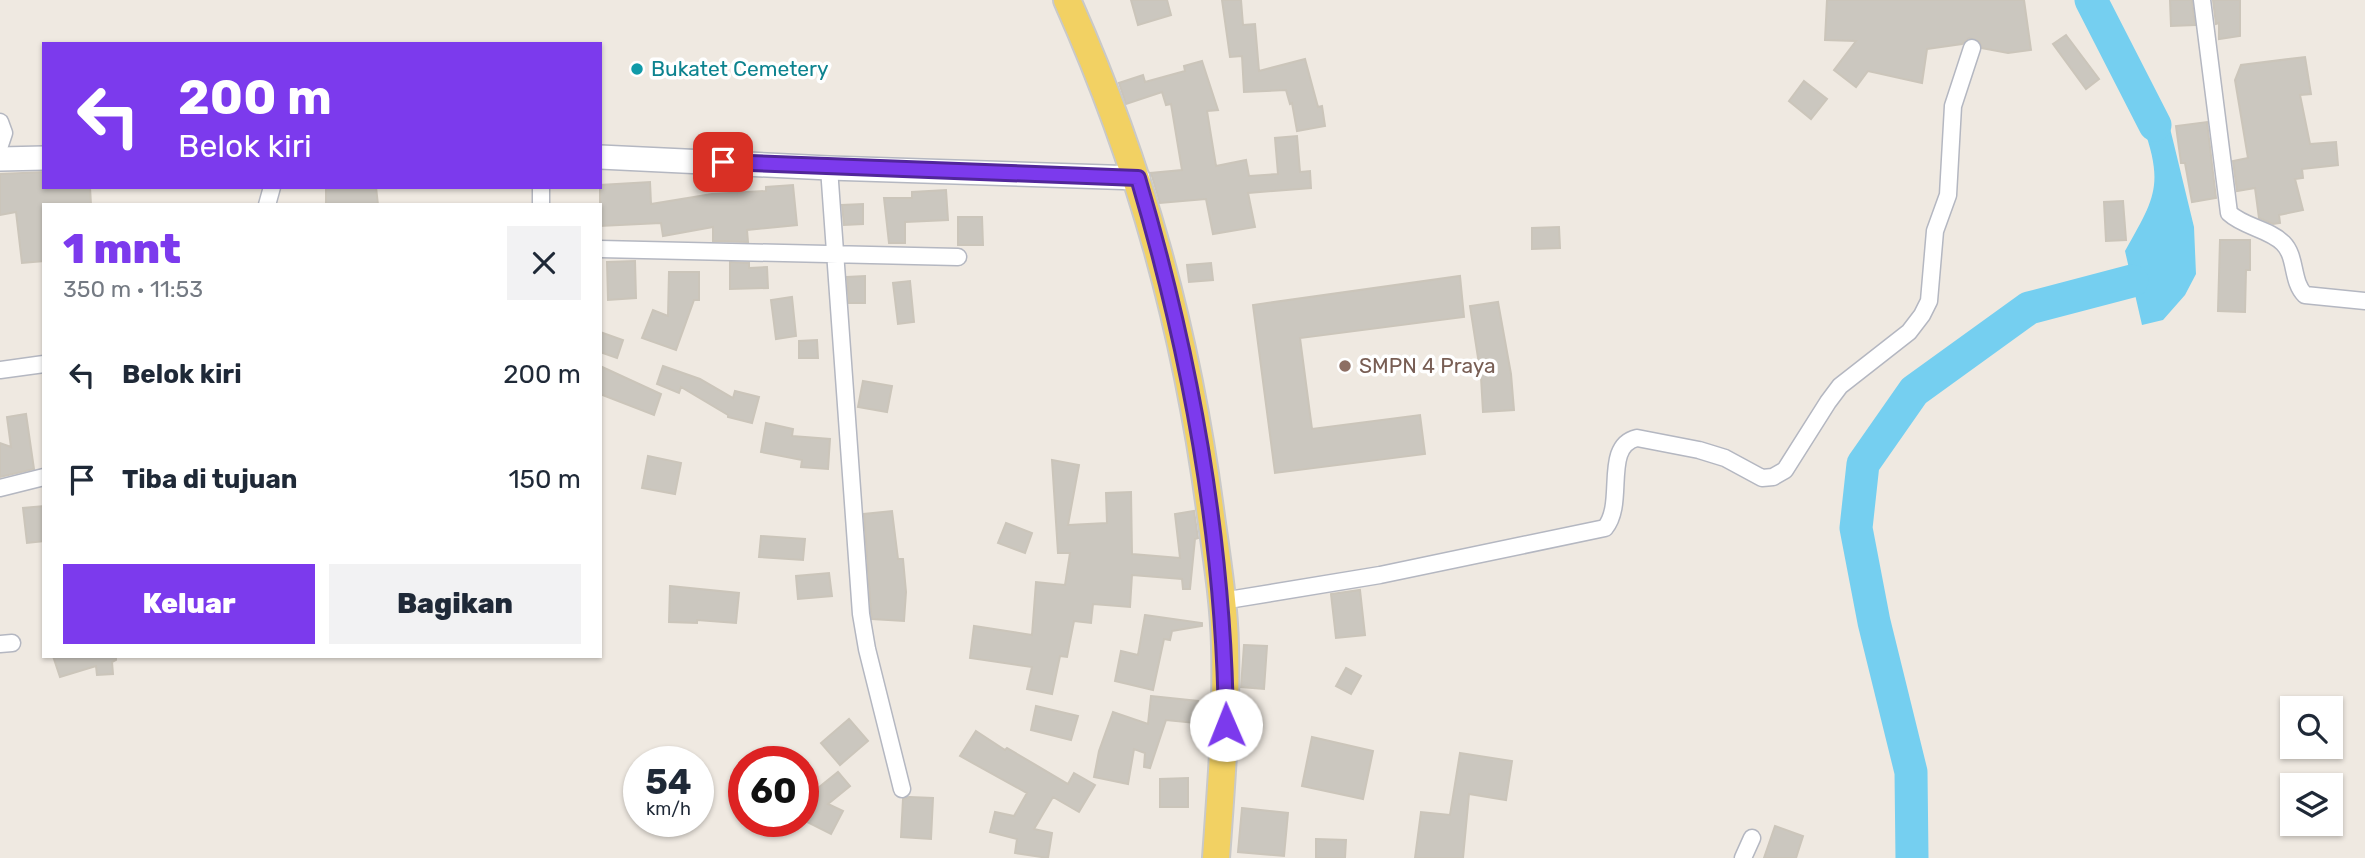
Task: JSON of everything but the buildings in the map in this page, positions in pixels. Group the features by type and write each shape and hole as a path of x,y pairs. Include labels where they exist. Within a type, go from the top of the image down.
{"main road":[{"path":"1067,0 1138,178 1173,303 1196,411 1222,601 1226,725 1216,858"},
{"path":"602,157 1138,178"},
{"path":"0,159 42,158"}],"street":[{"path":"2202,0 2229,213 2281,241 2289,253 2298,288 2305,295 2365,301"},
{"path":"1222,601 1380,575 1605,528 1615,509 1618,456 1621,446 1628,440 1637,438 1699,450 1725,458 1762,478 1773,477 1785,470 1840,386 1909,332 1929,301 1935,230 1948,195 1953,106 1972,48"},
{"path":"0,122 4,133 0,145"},
{"path":"829,168 861,614 867,649 902,789"},
{"path":"602,249 958,257"},
{"path":"0,370 42,364"},
{"path":"0,488 42,478"},
{"path":"1743,858 1752,838"}],"water":[{"path":"2169,124 2194,227 2196,274 2185,295 2163,320 2142,325 2125,251 2153,191 2153,163 2143,126"}],"waterway":[{"path":"2091,0 2155,125"},
{"path":"1912,858 1911,772 1874,622 1856,528 1863,464 1914,391 2029,308 2132,281"}],"place":[{"name":"Bukatet Cemetery","path":"637,69"},
{"name":"SMPN 4 Praya","path":"1345,366"}],"route":[{"path":"723,162 1138,178 1173,303 1196,411 1222,601 1226,725"}]}
